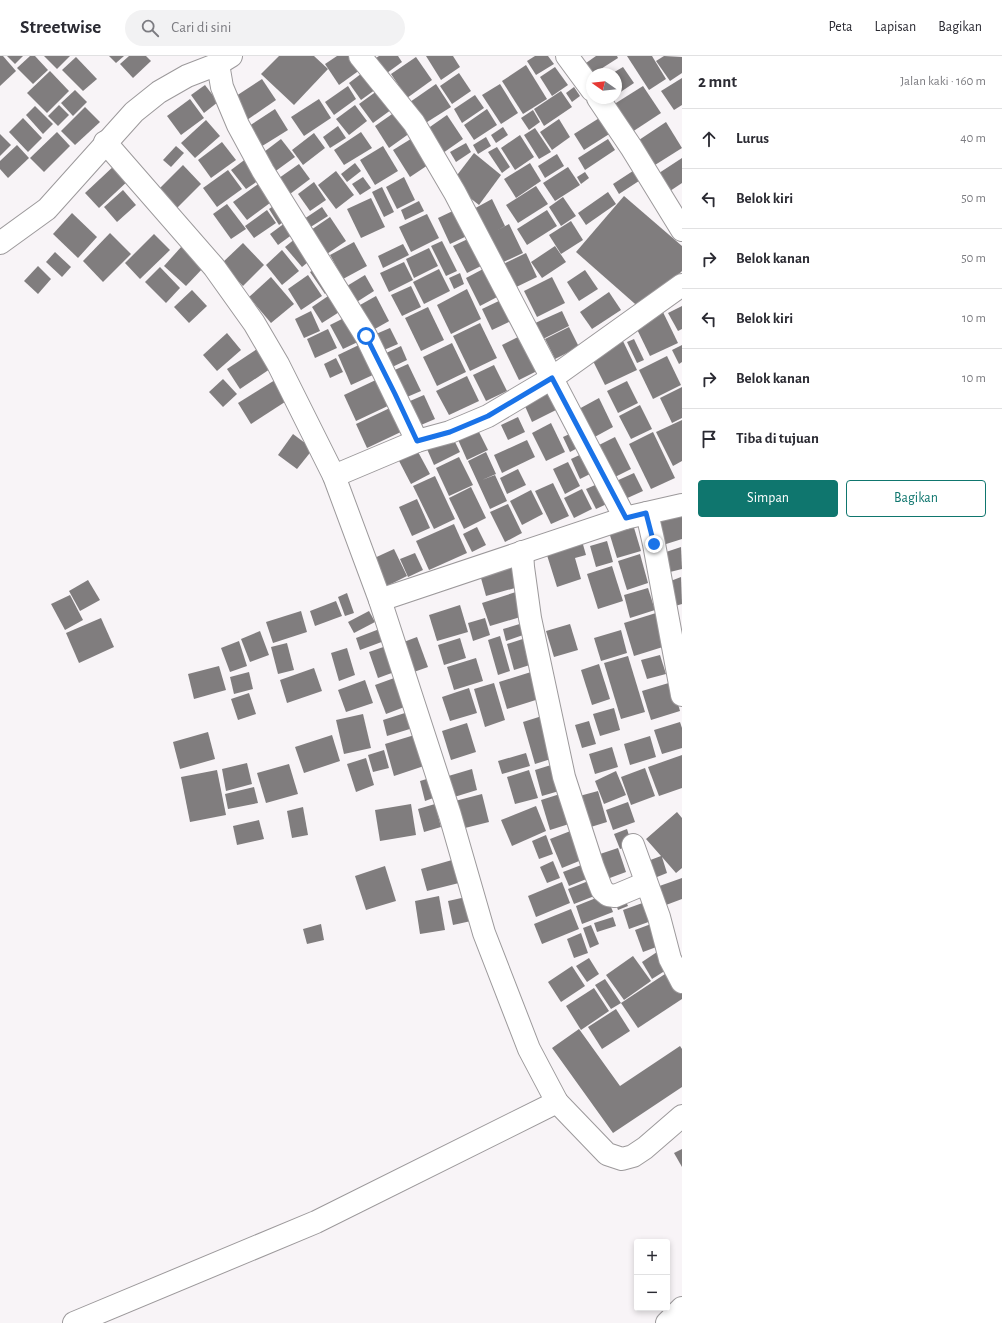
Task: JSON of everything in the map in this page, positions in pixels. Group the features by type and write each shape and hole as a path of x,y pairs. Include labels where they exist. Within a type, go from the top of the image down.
{"street":[{"path":"360,56 414,122 462,206 626,518"},
{"path":"567,56 586,82"},
{"path":"0,243 46,209 105,142 134,112 159,92 187,76 224,60 222,87 238,125 263,171 366,336 417,441"},
{"path":"602,104 682,230"},
{"path":"105,142 214,267 254,323 278,364 334,476 380,600 450,815 484,933 529,1049 557,1102 607,1154 622,1159 633,1156 645,1148 682,1116"},
{"path":"334,476 417,441 450,432 488,416 552,378 682,286"},
{"path":"380,600 626,518 682,505"},
{"path":"646,513 654,544 682,695"},
{"path":"522,552 530,618 564,777 593,868 602,890 615,896 646,883"},
{"path":"633,844 659,917 670,959 682,982"},
{"path":"74,1323 316,1222 557,1102"},
{"path":"667,1323 682,1308"}],"building":[{"path":"0,56 3,56 16,71 0,86"},
{"path":"7,56 23,56 15,64"},
{"path":"30,56 35,56 48,70 33,84 17,68"},
{"path":"44,56 70,56 57,69"},
{"path":"109,56 124,56 116,63"},
{"path":"129,56 146,56 151,61 133,78 120,64"},
{"path":"279,56 314,56 328,69 294,105 261,74"},
{"path":"337,56 357,56 364,67 339,85 325,64"},
{"path":"379,56 398,56 402,62 387,73 376,58"},
{"path":"426,56 453,56 460,67 441,80"},
{"path":"535,56 548,56 554,64 536,75 527,61"},
{"path":"596,56 617,56 618,58 602,68 589,68 586,63"},
{"path":"627,56 652,56 666,79 649,90"},
{"path":"664,56 682,57 682,73 670,81 656,61"},
{"path":"76,57 97,79 83,91 62,70"},
{"path":"416,57 432,80 407,98 391,74"},
{"path":"526,65 547,99 523,114 502,81"},
{"path":"555,67 568,85 552,96 540,77"},
{"path":"623,67 634,83 622,91 622,68"},
{"path":"366,70 379,87 361,100 349,83"},
{"path":"50,71 69,91 47,113 27,93"},
{"path":"459,73 471,91 452,104 440,86"},
{"path":"682,78 682,105 674,110 661,91"},
{"path":"262,79 276,100 247,120 233,98"},
{"path":"436,84 451,107 424,124 410,102"},
{"path":"500,84 518,113 501,124 482,95"},
{"path":"205,85 218,102 204,113 191,95"},
{"path":"348,86 356,99 334,115 325,102"},
{"path":"643,86 661,113 626,136 608,108 614,104 622,104 622,99"},
{"path":"574,87 580,96 572,102 566,93"},
{"path":"381,88 395,107 373,123 359,104"},
{"path":"75,90 87,102 73,116 61,103"},
{"path":"561,91 572,107 544,126 534,109"},
{"path":"475,95 484,108 462,123 454,109"},
{"path":"190,99 204,118 181,135 167,116"},
{"path":"319,99 331,118 304,136 291,117"},
{"path":"59,105 69,115 58,126 48,116"},
{"path":"355,105 367,121 349,135 336,119"},
{"path":"35,106 53,124 43,134 26,115"},
{"path":"85,107 100,122 75,145 61,131"},
{"path":"275,109 288,130 259,148 246,128"},
{"path":"487,109 497,125 474,140 464,125"},
{"path":"533,110 540,122 529,130 521,118"},
{"path":"395,112 410,133 389,148 375,126"},
{"path":"447,115 463,139 443,153 427,129"},
{"path":"604,115 614,131 584,150 574,134"},
{"path":"23,118 42,138 28,152 9,132"},
{"path":"559,119 570,137 552,150 540,132"},
{"path":"206,120 220,136 195,158 181,143"},
{"path":"666,122 682,148 655,165 639,140"},
{"path":"338,126 346,138 330,148 323,137"},
{"path":"503,127 508,135 496,143 491,135"},
{"path":"535,128 551,152 539,159 524,135"},
{"path":"57,132 70,146 44,172 30,158"},
{"path":"361,132 372,148 344,165 334,150"},
{"path":"314,133 325,148 303,165 292,150"},
{"path":"0,134 11,145 0,156"},
{"path":"520,135 534,157 515,170 501,148"},
{"path":"414,137 431,163 410,177 393,150"},
{"path":"486,137 491,146 478,154 473,145"},
{"path":"281,139 295,157 273,173 260,155"},
{"path":"608,139 615,150 585,170 578,158"},
{"path":"222,142 236,160 211,178 198,160"},
{"path":"466,143 471,152 456,162 450,152"},
{"path":"17,145 29,158 8,178 0,169 0,161"},
{"path":"176,146 184,153 171,167 163,160"},
{"path":"383,146 398,171 375,185 360,160"},
{"path":"497,147 510,167 502,173 488,152"},
{"path":"474,153 501,175 479,205 451,183"},
{"path":"557,154 564,166 545,178 538,166"},
{"path":"247,158 262,178 246,189 231,170"},
{"path":"682,158 682,183 667,193 656,175"},
{"path":"355,163 361,171 347,182 341,174"},
{"path":"530,163 541,181 516,198 504,179"},
{"path":"116,164 130,179 99,208 85,193"},
{"path":"299,164 310,179 290,194 279,178"},
{"path":"183,165 201,184 174,211 155,193"},
{"path":"568,167 580,185 555,201 543,183"},
{"path":"639,167 645,177 619,194 613,184"},
{"path":"228,170 242,189 217,207 203,188"},
{"path":"336,171 354,195 336,209 318,185"},
{"path":"585,172 589,178 581,184 577,177"},
{"path":"363,177 371,188 360,195 352,184"},
{"path":"404,177 415,200 397,209 386,187"},
{"path":"261,182 274,200 247,220 233,202"},
{"path":"314,182 326,200 310,211 298,194"},
{"path":"536,186 548,204 518,223 506,205"},
{"path":"382,187 394,212 384,217 372,192"},
{"path":"123,190 136,205 117,222 104,207"},
{"path":"608,192 616,204 586,225 578,213"},
{"path":"624,196 682,246 682,271 642,310 576,252"},
{"path":"563,197 576,216 561,226 549,207"},
{"path":"371,198 385,227 361,238 347,209"},
{"path":"492,199 505,226 498,230 509,224 523,253 497,265 470,211"},
{"path":"419,201 424,211 405,220 401,210"},
{"path":"279,202 290,217 279,225 269,209"},
{"path":"227,204 246,229 231,239 213,214"},
{"path":"322,207 328,216 309,228 304,219"},
{"path":"457,209 469,235 450,244 438,218"},
{"path":"267,210 276,223 254,238 245,226"},
{"path":"547,210 557,226 527,245 517,229"},
{"path":"72,213 97,237 78,258 53,234"},
{"path":"427,214 439,238 411,252 399,227"},
{"path":"330,217 346,241 324,256 308,232"},
{"path":"289,220 297,231 278,245 270,234"},
{"path":"571,221 583,240 561,254 549,235"},
{"path":"110,233 131,254 103,282 83,261"},
{"path":"154,234 170,250 140,279 125,263"},
{"path":"472,237 485,264 467,273 453,246"},
{"path":"296,238 313,258 302,267 285,247"},
{"path":"442,241 457,271 446,276 431,246"},
{"path":"354,242 367,266 343,279 330,255"},
{"path":"243,243 264,265 243,286 221,264"},
{"path":"403,244 409,255 383,268 378,256"},
{"path":"182,246 204,267 186,286 164,266"},
{"path":"555,246 566,262 542,278 531,262"},
{"path":"429,248 438,266 414,278 406,259"},
{"path":"282,250 299,271 282,285 266,265"},
{"path":"55,252 71,267 62,277 46,262"},
{"path":"526,253 537,277 508,291 497,267"},
{"path":"404,262 413,280 389,292 380,273"},
{"path":"38,266 51,279 38,294 24,281"},
{"path":"160,267 180,288 166,303 145,282"},
{"path":"317,268 331,289 325,294 310,272"},
{"path":"485,268 499,296 480,306 466,278"},
{"path":"439,269 450,291 424,304 413,282"},
{"path":"585,270 598,289 579,301 567,282"},
{"path":"460,273 464,284 454,289 449,278"},
{"path":"308,275 322,296 301,310 288,289"},
{"path":"365,275 374,291 352,305 342,289"},
{"path":"271,277 294,304 271,323 249,297"},
{"path":"552,277 565,303 537,317 524,291"},
{"path":"411,286 421,307 402,316 391,295"},
{"path":"467,289 481,319 451,334 437,305"},
{"path":"192,290 207,306 189,323 174,307"},
{"path":"334,292 344,309 322,323 312,307"},
{"path":"609,292 621,310 592,329 580,312"},
{"path":"376,296 389,321 373,330 360,305"},
{"path":"503,299 513,320 492,330 482,309"},
{"path":"682,306 682,329 678,331 668,313"},
{"path":"428,307 444,340 421,351 405,318"},
{"path":"661,308 678,343 650,356 633,321"},
{"path":"311,311 320,331 304,338 295,319"},
{"path":"562,311 569,326 541,340 533,324"},
{"path":"350,315 362,340 343,349 330,325"},
{"path":"480,323 497,358 470,371 453,336"},
{"path":"569,327 579,347 555,359 545,339"},
{"path":"390,328 398,344 384,350 376,334"},
{"path":"328,329 337,348 315,358 307,339"},
{"path":"227,333 241,350 217,371 203,355"},
{"path":"524,334 541,369 519,380 502,345"},
{"path":"622,339 637,370 605,385 590,355"},
{"path":"634,339 644,360 637,363 627,342"},
{"path":"452,343 466,372 437,386 423,357"},
{"path":"361,344 375,374 351,385 338,355"},
{"path":"682,345 682,362 679,364 672,350"},
{"path":"401,346 407,360 388,369 382,355"},
{"path":"257,349 270,369 240,389 227,369"},
{"path":"667,356 681,385 653,399 639,370"},
{"path":"336,358 343,372 330,378 324,364"},
{"path":"408,364 421,391 400,400 388,373"},
{"path":"494,365 507,391 486,401 473,375"},
{"path":"467,376 479,401 449,415 436,391"},
{"path":"380,378 392,404 356,421 344,395"},
{"path":"223,379 237,394 223,407 209,392"},
{"path":"275,380 288,400 251,424 238,403"},
{"path":"627,381 638,403 618,413 607,391"},
{"path":"682,387 682,418 672,423 660,398"},
{"path":"550,391 558,409 532,422 524,404"},
{"path":"424,395 435,419 414,428 403,404"},
{"path":"599,398 613,427 591,439 577,410"},
{"path":"640,405 652,429 631,439 619,416"},
{"path":"392,407 403,431 367,448 356,424"},
{"path":"518,417 525,432 508,440 501,425"},
{"path":"682,420 682,461 673,466 656,432"},
{"path":"551,423 565,452 546,461 532,433"},
{"path":"476,426 488,450 467,460 456,435"},
{"path":"578,430 585,444 570,452 563,437"},
{"path":"653,432 675,478 651,489 629,444"},
{"path":"293,434 313,449 297,469 278,455"},
{"path":"452,436 460,452 434,465 427,449"},
{"path":"615,437 631,469 613,478 597,446"},
{"path":"527,440 535,457 502,473 494,455"},
{"path":"417,450 430,474 411,484 398,459"},
{"path":"588,451 598,470 580,479 571,459"},
{"path":"486,452 496,474 482,480 495,475 507,501 490,509 468,461"},
{"path":"459,457 473,485 449,496 436,468"},
{"path":"568,462 580,486 565,494 553,469"},
{"path":"518,469 526,485 507,494 500,478"},
{"path":"634,473 643,491 623,500 614,482"},
{"path":"435,476 455,519 434,529 413,486"},
{"path":"602,482 611,502 596,509 586,489"},
{"path":"553,483 569,516 551,524 535,491"},
{"path":"471,487 486,518 464,529 449,498"},
{"path":"582,489 592,509 574,518 564,498"},
{"path":"531,490 543,514 522,525 510,501"},
{"path":"417,499 430,528 412,536 399,507"},
{"path":"508,504 522,533 505,542 490,512"},
{"path":"682,508 682,539 663,545 654,517"},
{"path":"632,521 641,551 617,558 608,529"},
{"path":"454,524 467,553 429,570 416,541"},
{"path":"477,527 486,545 472,552 463,534"},
{"path":"582,541 586,555 575,558 581,579 557,587 546,552"},
{"path":"607,541 613,562 596,567 590,546"},
{"path":"681,547 682,569 666,573 660,554"},
{"path":"394,549 407,576 383,588 370,560"},
{"path":"415,553 423,570 408,577 400,559"},
{"path":"640,554 648,583 627,590 618,561"},
{"path":"514,560 522,586 486,596 479,571"},
{"path":"612,566 623,601 598,609 587,574"},
{"path":"681,577 682,604 675,606 668,582"},
{"path":"88,580 100,600 80,611 69,591"},
{"path":"648,588 655,610 630,618 624,595"},
{"path":"519,591 527,615 490,626 482,603"},
{"path":"347,593 354,613 345,616 338,597"},
{"path":"70,595 83,620 65,630 51,604"},
{"path":"336,601 342,616 315,626 310,611"},
{"path":"460,605 468,632 437,641 429,615"},
{"path":"301,611 307,632 273,643 266,622"},
{"path":"369,611 375,622 354,633 348,622"},
{"path":"656,613 666,646 634,656 624,623"},
{"path":"101,618 114,647 79,663 66,633"},
{"path":"485,618 490,635 473,641 468,623"},
{"path":"523,623 526,634 506,641 503,629"},
{"path":"570,624 578,650 554,657 546,631"},
{"path":"382,628 387,640 360,650 356,638"},
{"path":"621,630 627,653 601,661 594,638"},
{"path":"260,631 269,655 250,662 241,639"},
{"path":"500,636 510,671 498,675 488,640"},
{"path":"417,637 428,667 411,673 401,643"},
{"path":"529,637 536,663 514,670 507,644"},
{"path":"460,638 466,658 444,665 438,645"},
{"path":"239,641 247,666 230,672 221,648"},
{"path":"287,643 294,670 278,674 271,647"},
{"path":"392,644 400,670 378,678 369,652"},
{"path":"347,648 355,675 339,681 331,653"},
{"path":"660,655 666,674 647,679 641,660"},
{"path":"628,656 645,712 621,719 604,663"},
{"path":"476,658 483,681 454,690 447,667"},
{"path":"599,664 610,699 592,705 581,670"},
{"path":"219,666 226,690 194,699 188,674"},
{"path":"314,668 322,691 287,703 280,680"},
{"path":"249,672 253,689 234,694 230,677"},
{"path":"531,672 539,699 507,709 499,682"},
{"path":"397,677 407,706 386,714 375,685"},
{"path":"365,680 373,703 346,712 338,690"},
{"path":"672,682 680,711 651,720 642,691"},
{"path":"494,683 505,720 485,727 474,689"},
{"path":"469,688 477,713 450,721 442,697"},
{"path":"249,693 256,714 238,720 231,699"},
{"path":"614,708 620,730 600,736 593,714"},
{"path":"408,712 413,728 387,736 383,720"},
{"path":"363,714 371,748 344,754 336,720"},
{"path":"542,716 554,758 535,764 523,722"},
{"path":"589,721 596,744 582,748 575,725"},
{"path":"680,722 682,728 682,748 662,754 654,730"},
{"path":"467,723 476,752 451,760 442,731"},
{"path":"208,732 215,759 180,769 173,742"},
{"path":"421,733 430,764 394,776 385,744"},
{"path":"332,735 340,761 304,773 295,747"},
{"path":"650,736 656,757 630,765 624,744"},
{"path":"612,747 618,767 595,774 589,754"},
{"path":"384,750 389,768 373,772 368,755"},
{"path":"526,753 530,766 502,774 498,761"},
{"path":"682,755 682,788 659,796 648,767"},
{"path":"366,758 374,785 356,792 347,764"},
{"path":"247,763 252,784 226,791 222,769"},
{"path":"289,764 298,794 266,803 257,773"},
{"path":"551,765 559,791 542,796 535,770"},
{"path":"645,768 655,796 631,805 621,777"},
{"path":"472,769 477,790 451,798 445,777"},
{"path":"217,770 226,815 190,822 181,777"},
{"path":"529,770 538,798 515,804 507,777"},
{"path":"616,771 626,795 604,804 595,781"},
{"path":"430,778 436,797 425,801 420,781"},
{"path":"254,787 258,803 228,809 225,794"},
{"path":"598,791 607,822 581,830 572,798"},
{"path":"482,794 489,822 461,829 455,801"},
{"path":"560,794 569,824 550,830 541,800"},
{"path":"628,802 635,822 613,830 606,810"},
{"path":"411,804 416,835 380,841 375,810"},
{"path":"435,804 441,827 424,832 418,809"},
{"path":"536,806 546,831 512,846 501,820"},
{"path":"303,807 308,835 292,838 287,811"},
{"path":"677,812 682,818 682,868 676,873 662,857 667,873 652,879 645,862 661,856 646,839"},
{"path":"259,820 264,839 237,845 233,826"},
{"path":"627,829 632,845 620,849 614,834"},
{"path":"573,830 584,859 562,868 550,839"},
{"path":"546,835 553,854 539,859 532,841"},
{"path":"618,848 626,872 599,882 591,857"},
{"path":"452,860 459,883 427,891 421,869"},
{"path":"553,861 560,878 547,883 540,867"},
{"path":"584,864 589,878 569,886 563,872"},
{"path":"385,866 396,901 366,910 355,876"},
{"path":"682,878 682,899 658,908 651,889"},
{"path":"591,880 597,895 574,904 568,889"},
{"path":"562,882 570,903 536,917 528,896"},
{"path":"606,894 613,912 582,924 576,906"},
{"path":"623,895 628,906 618,910 614,899"},
{"path":"439,896 445,930 420,934 415,901"},
{"path":"466,897 471,921 453,925 448,901"},
{"path":"648,901 654,920 629,929 623,910"},
{"path":"571,909 579,929 542,944 534,924"},
{"path":"613,917 616,926 597,932 594,923"},
{"path":"321,924 324,940 307,944 303,929"},
{"path":"651,924 659,946 643,952 635,930"},
{"path":"591,925 599,944 590,948 583,928"},
{"path":"581,933 588,953 574,958 567,939"},
{"path":"660,950 671,967 652,979 642,962"},
{"path":"633,956 651,981 624,1000 606,975"},
{"path":"589,958 599,974 587,982 576,966"},
{"path":"572,966 585,986 561,1002 548,982"},
{"path":"668,972 682,994 682,999 638,1028 621,1003"},
{"path":"605,979 621,1003 611,1009 595,985"},
{"path":"594,988 609,1011 581,1030 566,1006"},
{"path":"616,1009 630,1031 602,1049 588,1027"},
{"path":"579,1029 620,1086 680,1046 682,1049 682,1087 613,1133 552,1048"},
{"path":"682,1149 682,1167 674,1153"}],"route":[{"path":"366,336 417,441 450,432 488,416 552,378 626,518 646,513 654,544"}]}
